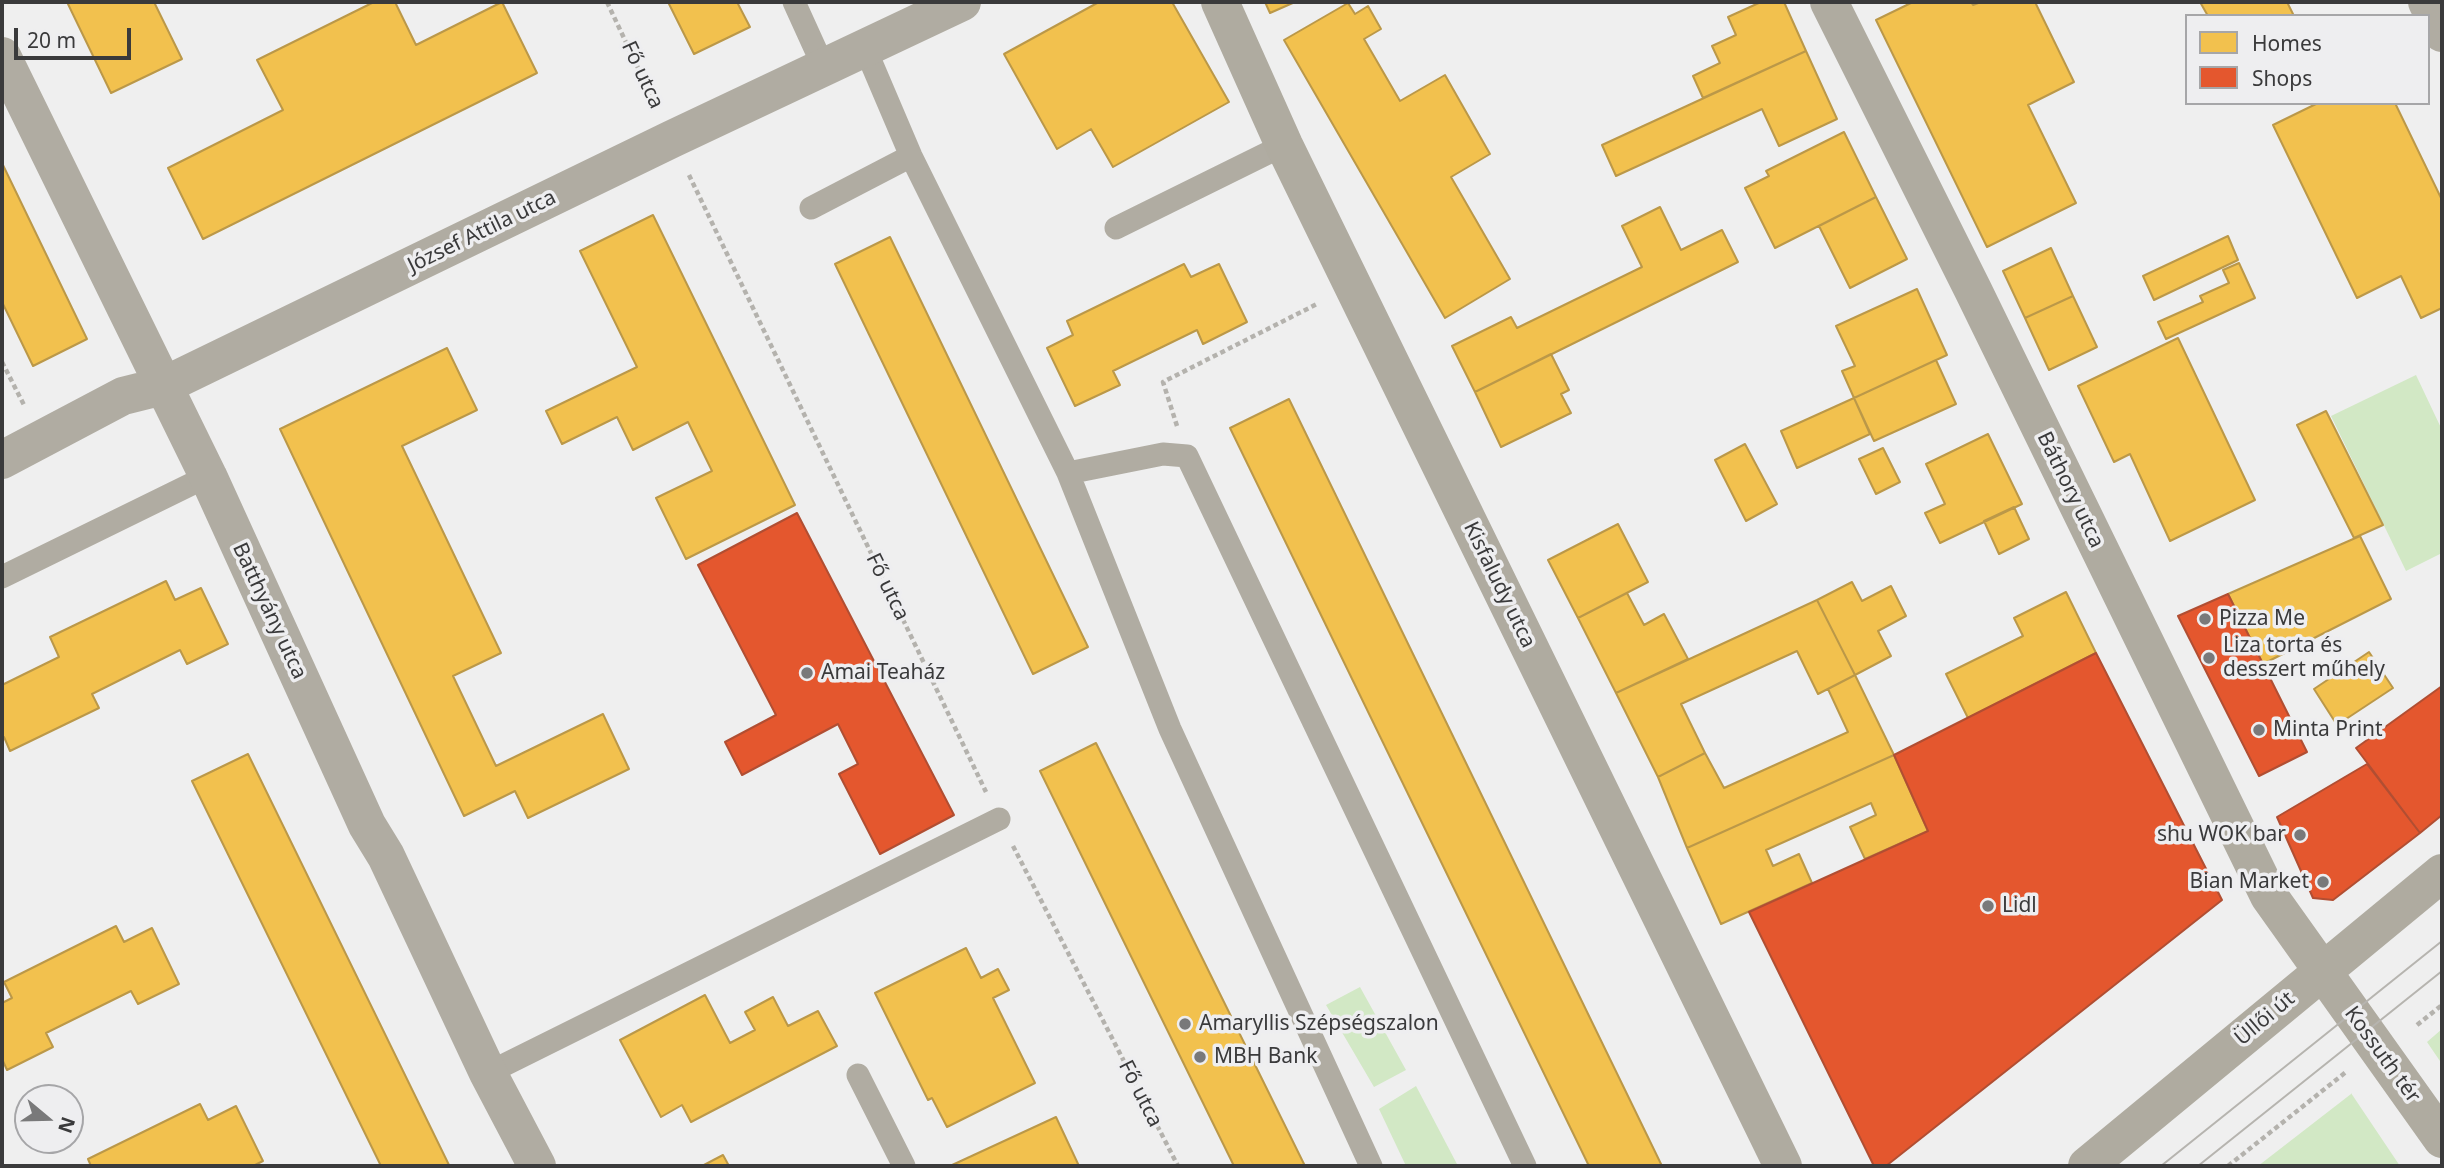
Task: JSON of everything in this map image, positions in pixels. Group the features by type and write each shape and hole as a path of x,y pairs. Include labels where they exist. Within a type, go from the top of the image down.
{"street":[{"name":"József Attila utca","path":"2,460 123,397 163,386 672,139 962,2"},
{"name":"Kisfaludy utca","path":"1220,2 1284,145 1352,286 1783,1166"},
{"name":"Báthory utca","path":"1829,2 2269,896 2322,972"},
{"path":"2427,2 2442,33"},
{"name":"Batthyány utca","path":"2,56 208,476 367,825 386,856 488,1073 537,1166"},
{"name":"Üllői út","path":"2087,1166 2442,873"},
{"name":"Kossuth tér","path":"2322,972 2442,1139"}],"lane":[{"path":"794,2 824,68"},
{"path":"865,48 911,156 1068,473 1170,729 1371,1166"},
{"path":"1116,228 1284,145"},
{"path":"811,208 911,156"},
{"path":"1068,473 1163,454 1186,456 1525,1166"},
{"path":"2,577 208,476"},
{"path":"488,1073 999,819"},
{"path":"858,1075 904,1166"}],"path":[{"name":"Fő utca","path":"607,2 999,819 1178,1166"},
{"path":"1186,456 1163,382 1352,286"},
{"path":"2417,1025 2442,1005"},
{"path":"2228,1166 2349,1070 2381,1053"}],"green space":[{"path":"2416,375 2442,430 2442,553 2406,571 2331,416"},
{"path":"1360,987 1406,1070 1374,1087 1326,1005"},
{"path":"2442,1029 2442,1064 2427,1042"},
{"path":"1416,1086 1458,1166 1406,1166 1379,1109"},
{"path":"2351,1094 2400,1166 2258,1166"}],"building: Homes":[{"path":"67,2 154,2 182,59 111,93"},
{"path":"374,2 395,2 416,45 502,2 537,73 203,239 168,168 283,110 257,60"},
{"path":"668,2 737,2 750,27 694,54"},
{"path":"1099,2 1172,2 1229,102 1113,167 1091,129 1057,149 1004,54"},
{"path":"1265,2 1295,2 1270,13"},
{"path":"1761,2 1784,2 1806,51 1703,98 1693,76 1720,63 1712,46 1736,35 1728,17"},
{"path":"1913,2 1971,2 1973,5 1981,2 2035,2 2074,82 2028,105 2076,203 1987,247 1876,20"},
{"path":"2200,2 2287,2 2293,14 2207,14"},
{"path":"1348,3 1355,14 1368,6 1381,29 1364,39 1400,101 1445,75 1490,154 1451,177 1510,279 1445,318 1284,40"},
{"path":"1806,51 1837,119 1779,146 1762,109 1616,176 1602,145"},
{"path":"2314,105 2396,105 2442,200 2442,308 2421,318 2401,276 2357,298 2273,125"},
{"path":"1844,132 1876,197 1775,248 1745,188 1769,176 1766,171"},
{"path":"2,163 87,339 33,366 2,302"},
{"path":"1876,197 1907,259 1850,288 1819,226"},
{"path":"1660,207 1681,250 1722,230 1738,262 1475,392 1452,346 1511,317 1517,328 1642,267 1622,226"},
{"path":"653,215 795,505 686,559 656,498 712,471 688,422 633,450 617,417 562,444 546,411 637,367 580,251"},
{"path":"2228,236 2238,260 2154,300 2143,276"},
{"path":"890,237 1088,647 1033,674 835,264"},
{"path":"2051,248 2073,296 2025,318 2003,271"},
{"path":"2239,263 2255,298 2166,339 2158,322 2203,302 2200,296 2229,283 2223,270"},
{"path":"1184,264 1191,277 1219,264 1247,322 1203,344 1197,330 1113,371 1120,385 1075,406 1047,348 1073,335 1067,321"},
{"path":"1917,289 1947,355 1854,398 1842,371 1855,366 1836,326"},
{"path":"2073,296 2097,347 2049,370 2025,318"},
{"path":"2178,338 2255,500 2170,541 2130,454 2114,462 2078,386"},
{"path":"447,348 477,410 402,446 501,653 453,676 496,766 603,714 629,769 528,818 515,791 464,816 280,429"},
{"path":"1551,354 1569,390 1561,394 1571,413 1501,447 1475,392"},
{"path":"1936,360 1956,404 1874,441 1854,398"},
{"path":"1854,398 1870,434 1797,468 1781,431"},
{"path":"1289,399 1662,1166 1589,1166 1230,428"},
{"path":"2326,411 2383,525 2354,538 2297,425"},
{"path":"1988,434 2022,504 1940,543 1925,513 1945,504 1926,464"},
{"path":"1745,444 1777,504 1746,521 1715,460"},
{"path":"1883,448 1900,482 1876,494 1859,459"},
{"path":"2014,507 2029,539 1999,554 1984,521"},
{"path":"1618,524 1648,582 1578,618 1548,560"},
{"path":"2360,536 2391,599 2263,664 2228,594"},
{"path":"166,581 175,600 201,588 228,644 187,664 180,650 92,694 99,708 10,751 4,737 2,738 2,685 59,657 50,637"},
{"path":"1852,582 1862,601 1891,586 1906,616 1878,631 1891,656 1855,675 1817,600"},
{"path":"2066,592 2096,653 1968,718 1946,674 2023,636 2014,618"},
{"path":"1627,593 1644,625 1664,614 1688,659 1616,693 1578,618"},
{"path":"1817,600 1855,675 1818,694 1797,651 1681,704 1705,753 1658,777 1616,693"},
{"path":"2369,652 2393,688 2337,725 2314,689"},
{"path":"1855,675 1894,755 1687,848 1658,777 1705,753 1724,788 1848,732 1828,689"},
{"path":"1096,743 1305,1166 1234,1166 1040,771"},
{"path":"248,754 449,1165 447,1166 381,1166 192,781"},
{"path":"1894,755 1928,831 1865,859 1850,827 1876,815 1871,803 1766,850 1773,866 1799,854 1812,883 1721,924 1687,848"},
{"path":"116,926 124,942 152,928 179,984 138,1004 131,991 46,1033 53,1047 7,1070 2,1059 2,1003 12,998 4,982"},
{"path":"966,948 981,978 998,969 1009,990 993,998 1035,1083 947,1127 932,1098 928,1100 875,993"},
{"path":"705,995 730,1043 755,1030 745,1012 773,997 788,1026 818,1011 837,1046 691,1122 682,1105 661,1117 620,1040"},
{"path":"200,1104 208,1120 236,1106 263,1161 253,1166 91,1166 88,1159"},
{"path":"1056,1117 1079,1166 950,1166"},
{"path":"723,1155 729,1166 702,1166"}],"building: Shops":[{"path":"797,513 954,815 880,854 839,774 858,764 838,724 742,775 725,742 776,715 698,565"},
{"path":"2228,594 2307,752 2259,776 2178,616"},
{"name":"Lidl","path":"2096,653 2222,900 1886,1166 1874,1166 1749,912 1928,831 1894,755"},
{"path":"2442,686 2442,815 2420,833 2356,748"},
{"path":"2367,764 2420,833 2333,900 2313,898 2277,817"}],"tram line":[{"path":"2161,1166 2442,941"},
{"path":"2198,1166 2442,971"}],"place":[{"name":"Pizza Me","path":"2205,619"},
{"name":"Liza torta és desszert műhely","path":"2209,658"},
{"name":"Amai Teaház","path":"807,673"},
{"name":"Minta Print","path":"2259,730"},
{"name":"shu WOK bar","path":"2300,835"},
{"name":"Bian Market","path":"2323,882"},
{"name":"Lidl","path":"1988,906"},
{"name":"Amaryllis Szépségszalon","path":"1185,1024"},
{"name":"MBH Bank","path":"1200,1057"}]}
